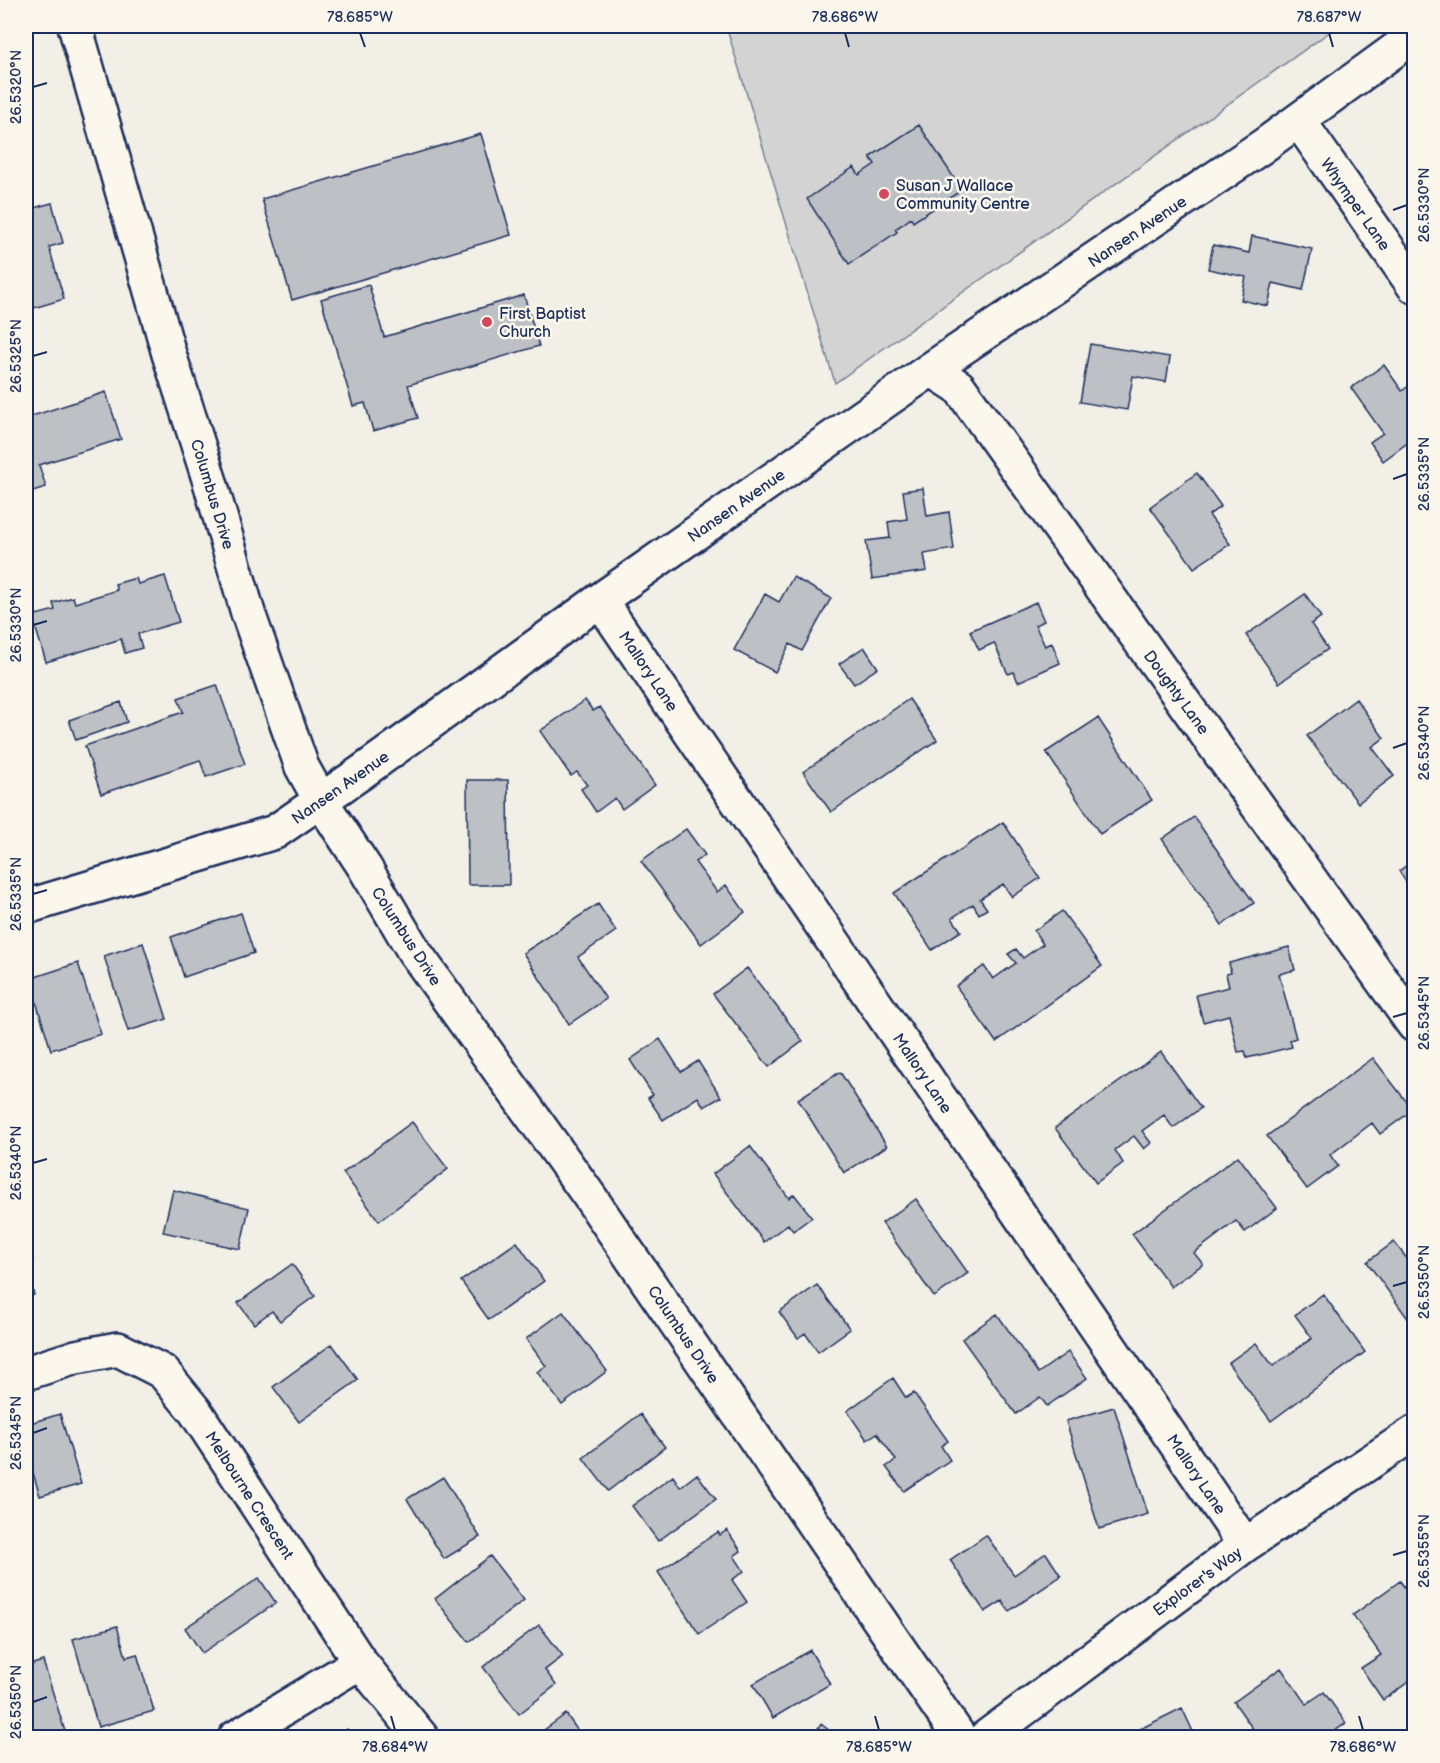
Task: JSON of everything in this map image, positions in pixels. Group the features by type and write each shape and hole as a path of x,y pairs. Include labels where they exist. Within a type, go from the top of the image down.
{"street":[{"name":"Columbus Drive","path":"75,26 169,354 210,482 248,613 302,767 414,951 591,1197 960,1737"},
{"name":"Nansen Avenue","path":"26,907 275,832 600,600 931,369 1299,121 1414,36"},
{"name":"Whymper Lane","path":"1299,121 1414,286"},
{"name":"Doughty Lane","path":"931,369 959,387 1414,1025"},
{"name":"Mallory Lane","path":"600,600 1245,1545"},
{"name":"Melbourne Crescent","path":"26,1373 76,1357 118,1349 163,1372 195,1411 360,1662 422,1737"},
{"name":"Explorer's Way","path":"986,1737 1245,1545 1414,1433"},
{"path":"235,1737 360,1662"}],"shaded area":[{"path":"726,26 1338,26 835,383"}],"building":[{"name":"Susan J Wallace Community Centre","path":"919,125 962,190 913,222 911,218 895,229 897,232 849,264 807,199 854,167 859,175 875,164 870,157"},
{"path":"481,134 511,235 292,300 262,199"},
{"path":"52,203 63,243 49,247 64,299 27,310 26,210"},
{"path":"1252,236 1312,249 1303,290 1273,283 1268,306 1241,300 1246,277 1208,269 1213,245 1249,253"},
{"path":"369,285 384,337 524,295 539,346 408,385 418,418 373,431 365,403 353,406 321,299"},
{"path":"1090,344 1170,357 1166,382 1133,376 1127,410 1080,402"},
{"path":"1384,365 1402,391 1414,382 1414,438 1383,461 1370,442 1383,433 1351,388"},
{"path":"106,392 121,439 39,465 46,487 26,493 26,418"},
{"path":"1197,473 1221,506 1209,515 1230,544 1194,568 1150,507"},
{"path":"923,488 927,516 949,512 954,549 924,554 927,571 872,579 866,541 890,538 888,522 907,519 903,491"},
{"path":"165,576 179,622 138,634 142,648 125,653 121,639 46,662 32,616 55,610 53,603 73,597 75,603 117,590 115,584 136,578 138,584"},
{"path":"793,577 831,598 802,651 790,644 775,672 734,650 765,594 779,602"},
{"path":"1305,594 1321,617 1311,624 1328,649 1279,683 1246,635"},
{"path":"1036,602 1044,621 1035,625 1045,646 1052,643 1060,663 1018,682 1014,672 1008,674 994,643 979,650 970,631"},
{"path":"864,647 878,668 854,684 839,664"},
{"path":"217,685 245,764 206,777 200,760 101,794 85,746 183,712 178,698"},
{"path":"909,699 937,740 831,812 803,772"},
{"path":"1356,699 1384,738 1372,747 1394,776 1358,803 1307,736"},
{"path":"585,700 593,711 600,707 655,785 622,809 615,798 596,812 581,789 587,785 577,772 571,776 540,731"},
{"path":"121,702 127,722 76,740 69,720"},
{"path":"1098,718 1152,800 1100,834 1046,752"},
{"path":"467,780 508,780 509,885 468,885"},
{"path":"1194,817 1254,903 1222,925 1162,839"},
{"path":"1003,822 1040,878 1012,897 1003,884 980,899 987,909 979,914 973,904 952,918 961,931 932,950 894,893"},
{"path":"686,829 705,855 695,862 717,892 726,885 745,912 701,944 641,861"},
{"path":"1414,860 1414,895 1399,871"},
{"path":"598,904 616,931 578,957 606,999 569,1024 523,953"},
{"path":"1062,911 1102,966 996,1042 956,986 984,966 993,979 1016,963 1008,954 1016,949 1023,958 1043,944 1034,931"},
{"path":"241,913 254,953 184,977 171,937"},
{"path":"143,943 167,1019 128,1031 104,956"},
{"path":"1289,947 1295,970 1279,974 1296,1038 1290,1040 1292,1047 1247,1058 1245,1051 1238,1052 1229,1015 1203,1022 1196,995 1229,987 1226,974 1231,973 1229,963"},
{"path":"78,963 101,1034 51,1050 29,979"},
{"path":"747,968 803,1041 769,1067 713,994"},
{"path":"660,1039 681,1072 698,1061 721,1097 704,1107 698,1097 663,1120 648,1098 653,1095 630,1060"},
{"path":"1161,1052 1201,1108 1173,1128 1164,1115 1142,1131 1151,1143 1144,1149 1134,1136 1115,1150 1123,1163 1096,1183 1055,1128"},
{"path":"1373,1058 1413,1110 1380,1134 1372,1123 1330,1155 1338,1166 1307,1189 1267,1136"},
{"path":"840,1072 887,1146 844,1173 798,1099"},
{"path":"412,1122 448,1169 379,1221 343,1173"},
{"path":"750,1146 789,1198 794,1194 812,1217 793,1231 788,1224 764,1242 713,1174"},
{"path":"1238,1156 1277,1208 1245,1232 1236,1221 1194,1253 1203,1264 1171,1287 1132,1234"},
{"path":"173,1190 249,1208 240,1249 163,1232"},
{"path":"916,1199 968,1273 934,1297 882,1223"},
{"path":"26,1236 33,1260 26,1262"},
{"path":"517,1242 544,1281 489,1320 461,1281"},
{"path":"1394,1242 1412,1265 1414,1263 1414,1316 1409,1320 1367,1262"},
{"path":"292,1264 315,1296 280,1321 272,1311 254,1324 238,1303"},
{"path":"26,1267 34,1295 26,1297"},
{"path":"817,1285 850,1329 818,1352 805,1333 798,1338 779,1312"},
{"path":"1323,1294 1365,1352 1271,1421 1228,1363 1256,1343 1273,1366 1312,1338 1295,1315"},
{"path":"563,1312 607,1371 562,1405 537,1372 546,1366 526,1339"},
{"path":"997,1314 1038,1373 1068,1352 1087,1378 1047,1406 1040,1397 1016,1414 962,1339"},
{"path":"332,1344 358,1380 299,1422 273,1387"},
{"path":"893,1378 906,1398 914,1393 948,1441 941,1446 950,1460 904,1491 886,1467 896,1460 877,1433 867,1440 847,1411"},
{"path":"1114,1407 1148,1514 1099,1529 1066,1421"},
{"path":"60,1414 81,1484 40,1496 26,1450 33,1448 27,1424"},
{"path":"640,1414 665,1447 608,1491 583,1458"},
{"path":"697,1474 716,1499 658,1541 632,1506 673,1476 680,1487"},
{"path":"443,1477 480,1537 444,1559 407,1499"},
{"path":"727,1530 741,1551 734,1556 744,1571 732,1580 747,1602 699,1634 658,1572 718,1532 720,1535"},
{"path":"986,1535 1014,1575 1046,1553 1061,1576 1009,1611 1002,1601 985,1612 950,1560"},
{"path":"490,1556 524,1600 469,1642 435,1599"},
{"path":"259,1578 276,1603 202,1653 185,1628"},
{"path":"1400,1581 1414,1601 1414,1678 1383,1700 1361,1668 1381,1655 1353,1615"},
{"path":"539,1625 563,1656 545,1670 556,1685 519,1714 483,1667"},
{"path":"117,1626 126,1657 137,1654 154,1711 98,1727 73,1639"},
{"path":"810,1650 830,1684 773,1718 753,1684"},
{"path":"43,1661 67,1738 26,1738 26,1666"},
{"path":"1281,1668 1306,1704 1324,1692 1346,1723 1325,1738 1259,1738 1234,1702"},
{"path":"1182,1708 1196,1738 1122,1738"},
{"path":"566,1714 583,1738 533,1738"},
{"path":"821,1724 839,1738 811,1738"},
{"path":"347,1729 354,1738 337,1738"}],"place":[{"name":"Susan J Wallace Community Centre","path":"884,194"},
{"name":"First Baptist Church","path":"487,322"}]}
